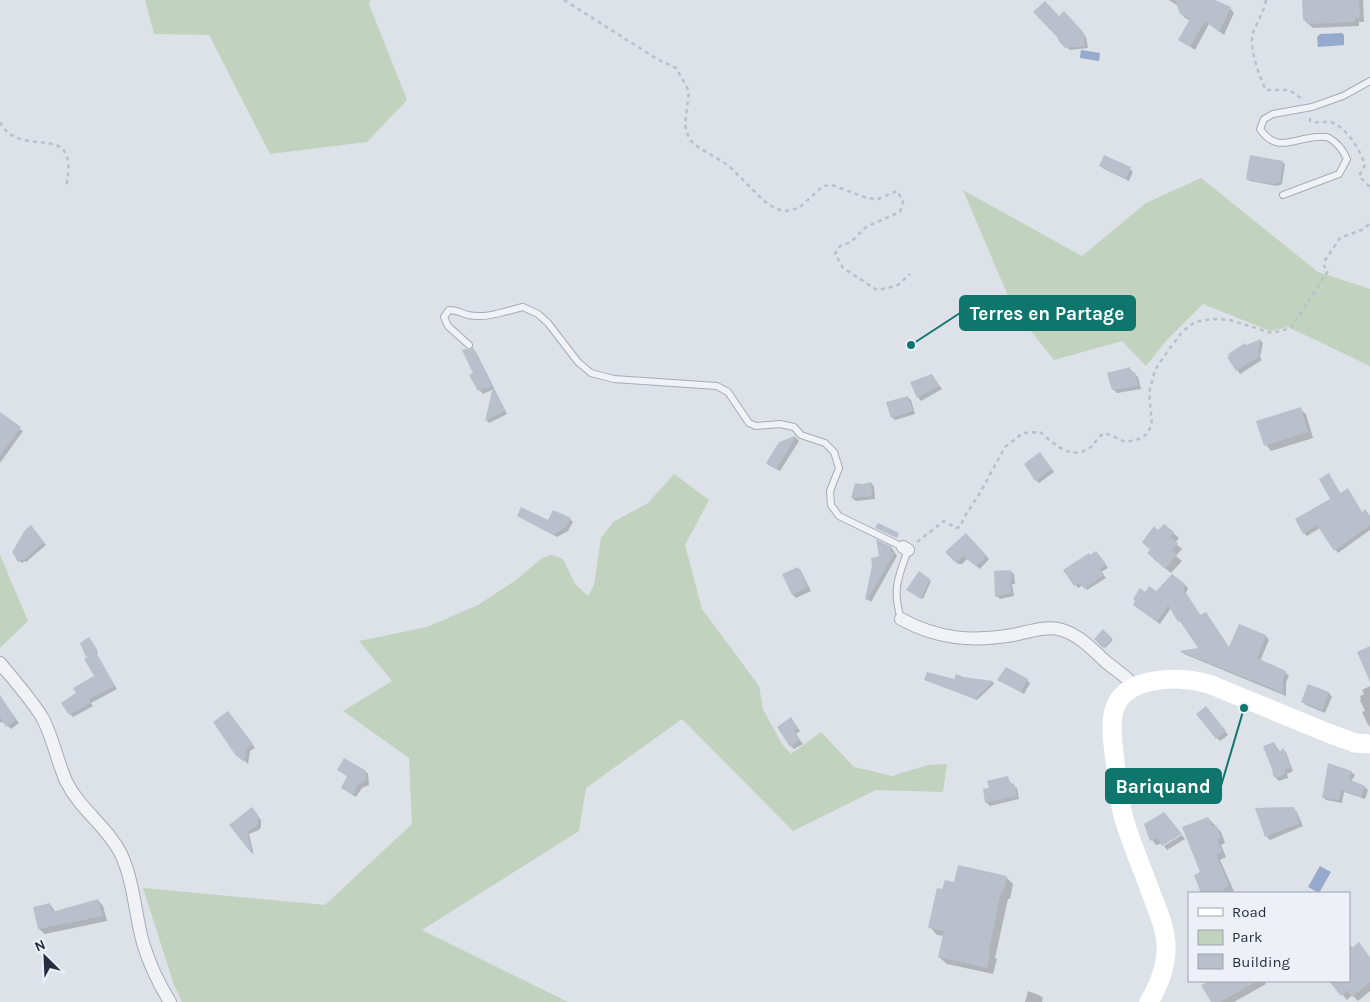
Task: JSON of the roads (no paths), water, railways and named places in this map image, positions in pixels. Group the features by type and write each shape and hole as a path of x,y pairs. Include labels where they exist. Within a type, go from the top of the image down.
{"street":[{"path":"901,619 920,629 950,637 983,639 1042,629 1060,629 1073,634 1081,640 1114,669 1129,679 1134,686"},
{"path":"0,663 42,717 66,781 84,809 108,833 121,855 130,883 143,944 160,985 170,1002"},
{"path":"1149,1002 1163,971 1166,945 1161,919 1122,812 1111,730 1113,712 1120,696 1134,686 1176,678 1193,680 1209,684 1355,743 1370,744"}],"lane":[{"path":"1284,195 1339,174 1348,159 1340,146 1328,136 1311,137 1277,144 1266,138 1260,129 1264,119 1273,114 1312,107 1343,96 1370,81"},
{"path":"469,345 448,326 444,317 449,310 457,310 468,315 486,316 523,307 538,314 548,323 578,362 592,373 614,380 717,386 728,392 749,423 756,426 780,424 794,427 801,435 825,443 834,452 839,468 830,491 831,505 835,511 839,516 905,548 897,579 896,602 901,619"}],"water":[{"path":"1342,33 1344,35 1344,45 1318,47 1317,37 1320,34"},
{"path":"1081,50 1100,53 1099,61 1080,58"},
{"path":"1320,866 1331,872 1320,892 1308,887"}],"place":[{"name":"Terres en Partage","path":"911,345"},
{"name":"Bariquand","path":"1244,708"}]}
